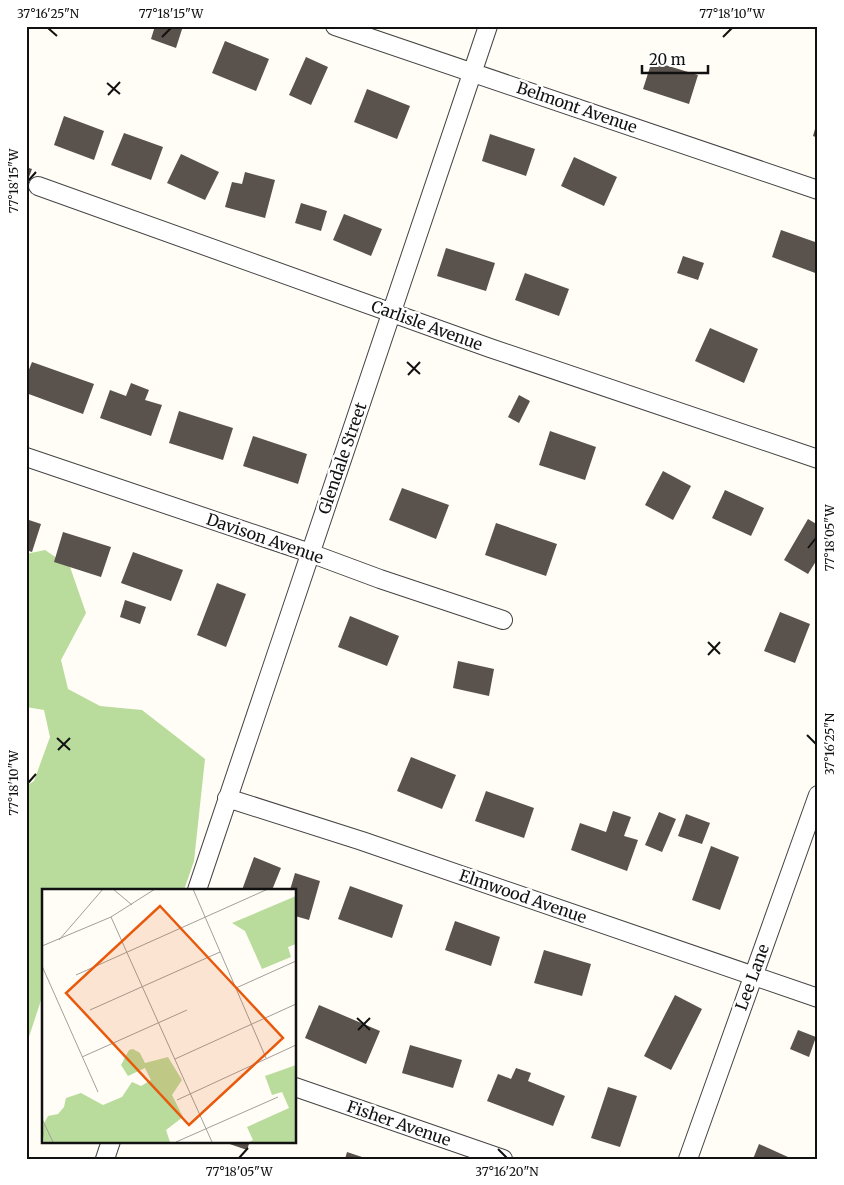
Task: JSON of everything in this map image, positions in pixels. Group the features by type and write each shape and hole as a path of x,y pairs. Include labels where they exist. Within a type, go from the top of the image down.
{"street":[{"name":"Belmont Avenue","path":"335,26 818,190"},
{"name":"Glendale Street","path":"197,889 488,26"},
{"name":"Carlisle Avenue","path":"38,186 687,416 818,459"},
{"name":"Davison Avenue","path":"26,458 310,552 380,579 503,620"},
{"name":"Lee Lane","path":"688,1159 818,795"},
{"name":"Elmwood Avenue","path":"228,798 362,841 818,998"},
{"name":"Fisher Avenue","path":"296,1087 503,1159"},
{"path":"105,1159 111,1142"}],"green space":[{"path":"45,550 70,567 86,613 61,660 68,689 100,706 142,710 205,759 194,861 184,889 42,889 42,997 26,1046 26,786 34,781 50,737 44,710 26,707 26,554"}],"building":[{"path":"155,26 183,26 176,48 151,39"},
{"path":"225,41 269,59 256,91 212,73"},
{"path":"306,57 328,67 311,105 289,95"},
{"path":"652,61 698,75 689,104 643,89"},
{"path":"367,89 410,106 397,139 354,122"},
{"path":"64,116 104,131 94,160 54,145"},
{"path":"818,122 818,138 813,136"},
{"path":"124,133 163,147 151,180 111,165"},
{"path":"490,134 535,149 526,176 482,161"},
{"path":"181,154 219,172 205,200 167,183"},
{"path":"574,157 617,177 604,206 561,186"},
{"path":"26,167 32,169 26,185"},
{"path":"245,172 275,180 265,218 225,207 232,182 242,184"},
{"path":"301,203 327,211 321,231 295,223"},
{"path":"344,214 382,229 371,256 333,240"},
{"path":"781,230 818,243 818,274 772,257"},
{"path":"446,248 495,263 486,291 437,276"},
{"path":"683,256 704,263 698,280 677,273"},
{"path":"525,273 569,289 559,316 515,300"},
{"path":"710,328 758,349 744,383 695,361"},
{"path":"32,362 94,384 83,414 26,393 26,377"},
{"path":"131,383 149,390 145,400 162,405 151,436 100,418 110,390 126,396"},
{"path":"519,395 530,401 519,423 508,417"},
{"path":"179,411 233,428 223,460 169,443"},
{"path":"550,431 596,447 585,480 539,465"},
{"path":"253,436 307,454 298,484 243,466"},
{"path":"663,471 691,486 673,520 645,505"},
{"path":"402,488 449,505 436,539 389,520"},
{"path":"725,490 764,508 751,536 712,518"},
{"path":"26,519 41,524 32,552 26,550"},
{"path":"808,519 818,525 818,558 808,574 784,560"},
{"path":"496,523 557,544 546,576 485,555"},
{"path":"63,532 111,547 101,577 54,562"},
{"path":"133,552 183,570 171,601 121,583"},
{"path":"217,583 246,594 226,647 197,635"},
{"path":"125,600 146,607 140,624 120,617"},
{"path":"780,612 810,624 795,663 764,651"},
{"path":"350,616 399,636 387,666 338,647"},
{"path":"458,661 494,669 489,696 453,688"},
{"path":"411,757 456,775 442,809 397,791"},
{"path":"486,791 534,808 524,838 475,821"},
{"path":"613,811 631,817 624,836 638,840 627,871 571,850 580,823 606,832"},
{"path":"659,812 676,819 662,852 645,845"},
{"path":"686,814 710,823 702,844 678,836"},
{"path":"711,846 739,857 720,910 692,900"},
{"path":"254,857 281,868 272,889 242,889"},
{"path":"295,873 320,881 309,920 296,916 296,889 290,889"},
{"path":"350,886 403,905 392,938 338,919"},
{"path":"455,921 500,937 491,966 445,950"},
{"path":"544,950 591,964 582,996 534,983"},
{"path":"675,995 702,1009 671,1070 644,1056"},
{"path":"319,1005 380,1031 366,1064 305,1038"},
{"path":"798,1030 816,1037 809,1057 790,1049"},
{"path":"410,1045 462,1060 453,1088 402,1073"},
{"path":"516,1068 531,1073 528,1081 565,1096 553,1126 487,1101 498,1074 511,1079"},
{"path":"608,1087 637,1096 620,1147 591,1138"},
{"path":"224,1142 250,1142 247,1150"},
{"path":"759,1144 788,1157 787,1159 753,1159"},
{"path":"347,1152 365,1158 365,1159 345,1159"}]}
